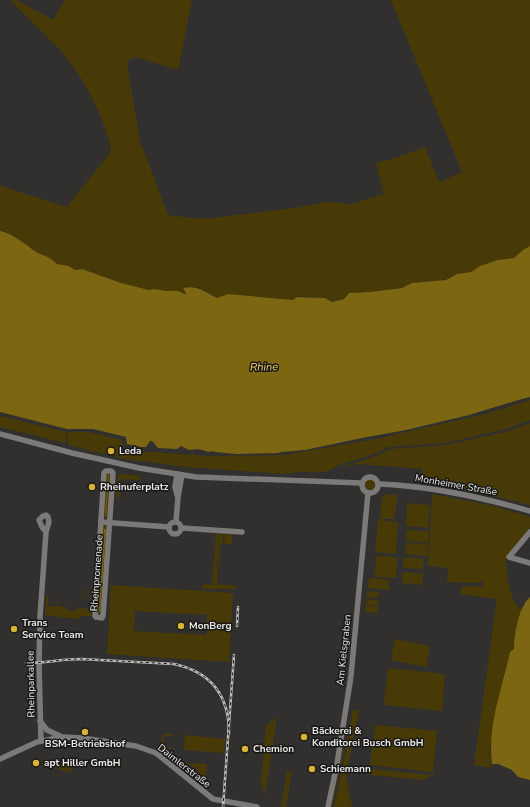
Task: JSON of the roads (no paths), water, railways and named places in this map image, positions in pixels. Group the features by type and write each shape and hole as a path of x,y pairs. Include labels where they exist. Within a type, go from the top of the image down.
{"street":[{"path":"0,434 72,453 139,468 179,474 207,477 362,484"},
{"name":"Rheinpromenade","path":"106,471 111,471 113,473 110,523 102,618 94,616 101,522 104,473 106,471"},
{"path":"176,521 179,474"},
{"path":"372,476 379,484 377,490 374,492 368,493 363,490 362,484 366,477 372,476"},
{"name":"Monheimer Straße","path":"379,484 439,489 530,511"},
{"name":"Am Kielsgraben","path":"328,807 337,764 351,676 368,493"},
{"path":"176,521 172,522 169,527 170,531 175,534 179,533 182,528"},
{"path":"176,521 182,528"},
{"name":"Rheinpromenade","path":"101,522 169,527"},
{"path":"182,528 242,532"},
{"name":"Rheinparkallee","path":"41,741 39,667 40,617 46,532"},
{"path":"530,532 509,557 530,563"},
{"name":"Daimlerstraße","path":"40,721 47,730 62,737"},
{"name":"Daimlerstraße","path":"0,759 41,741 62,737 82,738 146,749 156,753 213,799 257,807"}],"water":[{"name":"Rhine","path":"0,231 15,237 38,253 53,260 57,264 69,266 75,270 82,269 121,283 149,290 178,291 187,295 183,288 193,287 217,298 228,294 293,300 297,297 325,298 332,302 344,299 349,293 402,288 412,283 446,280 457,274 471,272 480,266 498,260 514,258 530,246 530,397 469,415 406,430 305,450 278,453 237,454 213,451 209,452 198,449 189,450 181,446 177,449 158,448 152,441 150,441 146,447 141,447 127,444 126,437 93,429 67,429 0,412"},
{"path":"108,475 109,475 105,516"},
{"path":"104,529 106,529 100,612 98,612"},
{"path":"530,597 530,780 518,777 512,770 498,764 492,764 491,750 493,722 510,652 514,649 515,636 520,614 526,601"}],"railway":[{"path":"237,626 238,607"},
{"path":"223,807 234,655"},
{"path":"26,663 81,659 174,664 187,668 208,679 215,687 226,707 229,733"}],"place":[{"name":"Leda","path":"111,451"},
{"name":"Rheinuferplatz","path":"92,487"},
{"name":"MonBerg","path":"181,626"},
{"name":"Trans Service Team","path":"14,629"},
{"name":"BSM-Betriebshof","path":"85,732"},
{"name":"Bäckerei & Konditorei Busch GmbH","path":"304,737"},
{"name":"Chemion","path":"245,749"},
{"name":"apt Hiller GmbH","path":"36,763"},
{"name":"Schiemann","path":"312,769"}]}
